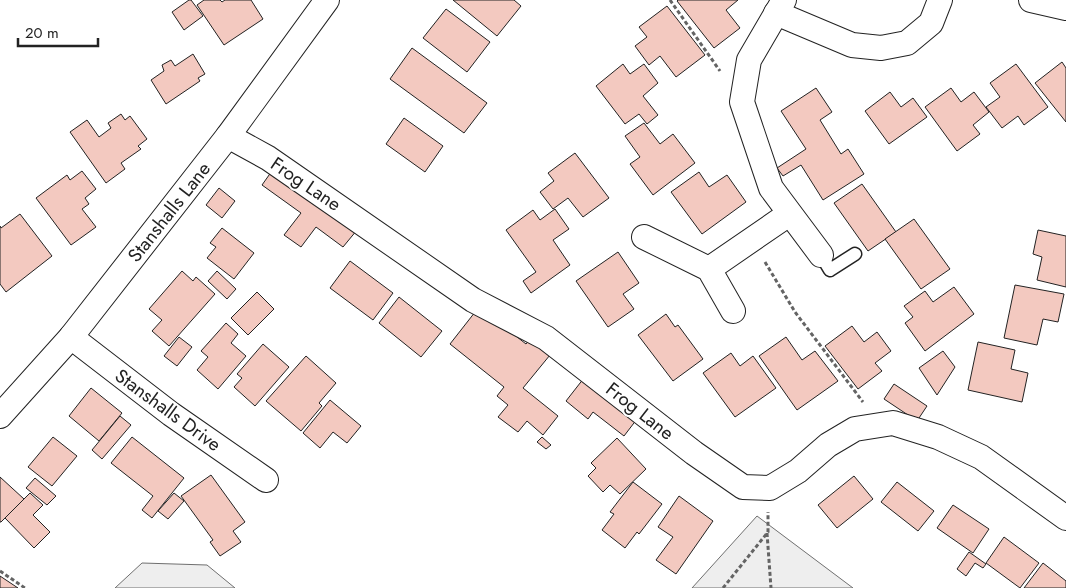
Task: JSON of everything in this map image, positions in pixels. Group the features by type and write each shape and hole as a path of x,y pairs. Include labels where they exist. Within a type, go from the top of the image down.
{"street":[{"name":"Stanshalls Lane","path":"0,416 71,337 228,136 327,0"},
{"path":"821,256 771,188 742,102 749,60 780,7 852,46 881,48 906,42 931,23 940,0"},
{"path":"1031,0 1066,8"},
{"name":"Frog Lane","path":"228,136 268,158 473,300 546,338 694,453 743,487 770,488"},
{"path":"709,269 789,214"},
{"path":"644,237 709,269 733,311"},
{"name":"Stanshalls Drive","path":"71,337 170,414 266,480"},
{"path":"770,488 798,471 828,445 855,430 893,422 929,434 981,457 1066,518"}],"lane":[{"path":"821,256 830,270 855,254"}],"path":[{"path":"670,0 742,102"},
{"path":"752,240 795,312 881,425"},
{"path":"770,488 767,532 771,588"},
{"path":"723,588 767,532"},
{"path":"0,571 25,588"}],"shaded area":[{"path":"757,516 853,588 692,588"},
{"path":"142,563 207,565 235,588 115,588"}],"building":[{"path":"191,0 203,16 184,30 172,12"},
{"path":"204,0 220,0 222,2 225,0 251,0 263,19 224,45 197,5"},
{"path":"453,0 514,0 521,6 497,36"},
{"path":"678,0 738,0 726,10 740,28 714,48"},
{"path":"667,6 705,55 676,77 660,56 649,65 635,46 647,37 639,27"},
{"path":"446,9 490,42 467,72 423,38"},
{"path":"412,48 487,103 464,133 390,79"},
{"path":"193,54 205,74 198,78 200,81 166,104 151,80 164,71 162,65 171,60 175,66"},
{"path":"1062,62 1066,68 1066,122 1035,83"},
{"path":"623,64 630,74 644,64 658,83 643,96 658,115 647,124 639,114 625,124 596,86"},
{"path":"1016,64 1048,107 1024,125 1018,116 1002,128 986,107 1000,97 990,83"},
{"path":"816,88 832,112 820,120 841,154 848,149 864,174 823,200 801,165 783,176 777,168 806,149 781,111"},
{"path":"951,88 961,102 974,92 989,112 973,125 980,134 957,151 925,107"},
{"path":"890,92 901,107 913,98 927,117 889,144 865,111"},
{"path":"121,114 125,120 130,116 147,139 138,146 141,149 121,163 125,169 106,183 70,132 87,120 99,137 111,128 108,123"},
{"path":"404,118 443,146 425,172 386,144"},
{"path":"644,123 660,144 673,134 695,163 653,195 630,164 640,157 625,136"},
{"path":"575,153 609,198 583,217 568,198 553,209 540,192 554,181 548,173"},
{"path":"274,168 357,230 343,247 316,227 301,247 284,235 301,213 262,185"},
{"path":"82,171 96,189 85,198 89,204 82,209 96,227 71,245 36,198 67,175 70,180"},
{"path":"699,172 709,187 727,175 746,202 702,234 671,192"},
{"path":"862,184 896,232 868,251 834,203"},
{"path":"219,188 235,201 222,218 206,205"},
{"path":"555,209 569,229 553,240 570,265 531,293 523,281 536,272 506,230 533,210 540,220"},
{"path":"20,214 52,256 6,292 0,284 0,226 1,228"},
{"path":"914,219 950,269 921,289 885,239"},
{"path":"222,228 254,253 234,279 207,258 216,247 210,243"},
{"path":"1038,230 1066,236 1066,287 1037,280 1042,257 1033,254"},
{"path":"618,252 639,283 623,294 634,309 608,327 576,281"},
{"path":"350,261 393,293 373,320 330,288"},
{"path":"182,271 193,281 196,277 215,294 169,346 152,331 162,320 149,309"},
{"path":"217,271 236,289 227,299 208,281"},
{"path":"1015,285 1064,294 1058,322 1043,319 1037,345 1004,338"},
{"path":"954,287 974,314 925,351 905,323 913,317 904,306 925,291 933,302"},
{"path":"257,292 274,309 248,335 231,318"},
{"path":"399,297 442,331 421,357 379,323"},
{"path":"479,307 526,344 530,339 550,355 523,388 558,416 543,435 527,421 518,432 498,417 508,405 497,396 504,387 450,344"},
{"path":"666,314 675,327 678,325 703,359 673,381 638,335"},
{"path":"226,323 238,334 231,343 246,356 218,389 197,370 208,357 201,351"},
{"path":"852,326 864,342 877,332 891,351 875,363 882,371 858,389 825,346"},
{"path":"179,337 192,347 177,366 164,356"},
{"path":"786,337 802,360 815,351 838,381 797,410 759,356"},
{"path":"978,342 1015,350 1011,369 1028,373 1022,402 968,390"},
{"path":"263,344 289,367 255,406 234,387 242,378 237,374"},
{"path":"943,351 955,367 937,395 919,368"},
{"path":"731,353 740,366 753,356 776,388 735,417 703,373"},
{"path":"306,356 336,383 319,403 322,406 301,431 266,401"},
{"path":"584,378 637,419 624,436 593,412 588,419 566,401"},
{"path":"894,384 927,406 917,421 884,399"},
{"path":"91,388 122,413 99,441 69,416"},
{"path":"330,400 361,426 347,443 333,432 320,448 303,433"},
{"path":"120,416 131,425 102,459 92,450"},
{"path":"53,437 77,456 52,486 28,467"},
{"path":"132,437 184,478 152,518 142,510 153,496 111,463"},
{"path":"542,437 551,445 546,449 537,442"},
{"path":"617,438 646,469 620,494 610,485 603,492 588,476 596,468 591,463"},
{"path":"211,475 245,522 233,531 241,542 220,556 210,542 213,540 181,496"},
{"path":"854,476 873,499 837,528 818,505"},
{"path":"0,477 24,499 1,522 0,522"},
{"path":"35,478 56,496 47,505 26,488"},
{"path":"633,482 662,504 639,534 637,532 625,548 602,530 614,514 610,512"},
{"path":"897,482 934,511 918,531 881,502"},
{"path":"30,493 43,505 33,515 50,532 34,548 5,518"},
{"path":"174,493 184,501 168,519 158,511"},
{"path":"679,496 713,521 676,574 656,560 673,537 658,527"},
{"path":"953,505 989,529 973,553 937,528"},
{"path":"1004,537 1039,563 1020,588 986,563"},
{"path":"969,552 986,564 983,568 975,563 966,576 957,569"},
{"path":"1043,563 1066,581 1066,588 1024,588"},
{"path":"0,576 18,588 0,588"}]}
